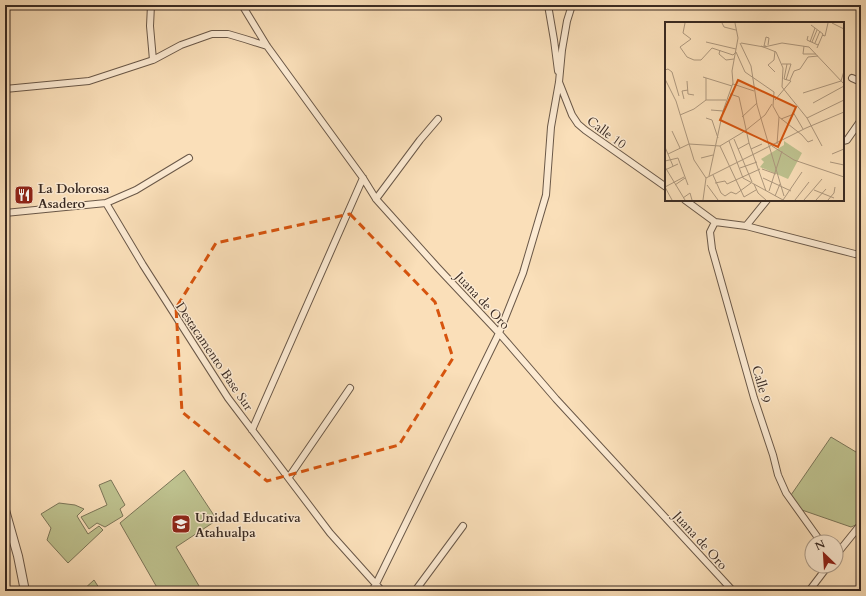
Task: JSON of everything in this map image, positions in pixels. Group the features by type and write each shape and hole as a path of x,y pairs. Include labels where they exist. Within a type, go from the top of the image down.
{"street":[{"path":"151,5 150,26 152,60"},
{"name":"Juana de Oro","path":"242,5 267,46 376,199 499,333 556,399 733,591"},
{"name":"Calle 10","path":"548,5 559,82 572,115 578,124 585,130 665,186"},
{"path":"372,591 499,333 523,273 546,195 551,127 559,82 562,50 567,21 572,5"},
{"path":"5,89 89,81 152,60 181,45 212,34 228,34 267,46"},
{"path":"852,78 861,82"},
{"path":"376,199 420,140 438,119"},
{"path":"844,141 847,140 861,120"},
{"path":"5,213 106,203 136,190 189,158"},
{"path":"252,430 362,178"},
{"path":"686,201 715,222 746,226 861,255"},
{"path":"746,226 766,201"},
{"name":"Destacamento Base Sur","path":"106,203 143,265 228,398 330,533 382,591"},
{"name":"Calle 9","path":"715,222 710,232 712,250 754,398 778,475 786,493 815,534"},
{"path":"289,477 350,388"},
{"path":"5,510 18,556 25,591"},
{"path":"844,545 861,524"},
{"path":"415,591 463,526"},
{"path":"809,591 822,574"}],"highlighted area":[{"path":"350,214 435,302 453,358 399,445 267,481 182,412 176,308 216,243"}],"green space":[{"path":"831,437 861,455 861,520 858,524 851,527 799,509 791,495"},
{"path":"184,470 217,520 176,547 202,591 159,591 120,523"},
{"path":"111,480 125,505 120,509 123,516 105,527 97,523 89,529 81,517 107,505 99,485"},
{"path":"59,503 75,505 84,509 77,516 88,534 99,526 103,530 68,563 47,540 51,528 41,514"},
{"path":"94,580 101,591 82,591"}],"place":[{"name":"La Dolorosa Asadero","path":"24,195"},
{"name":"Unidad Educativa Atahualpa","path":"181,524"}]}
